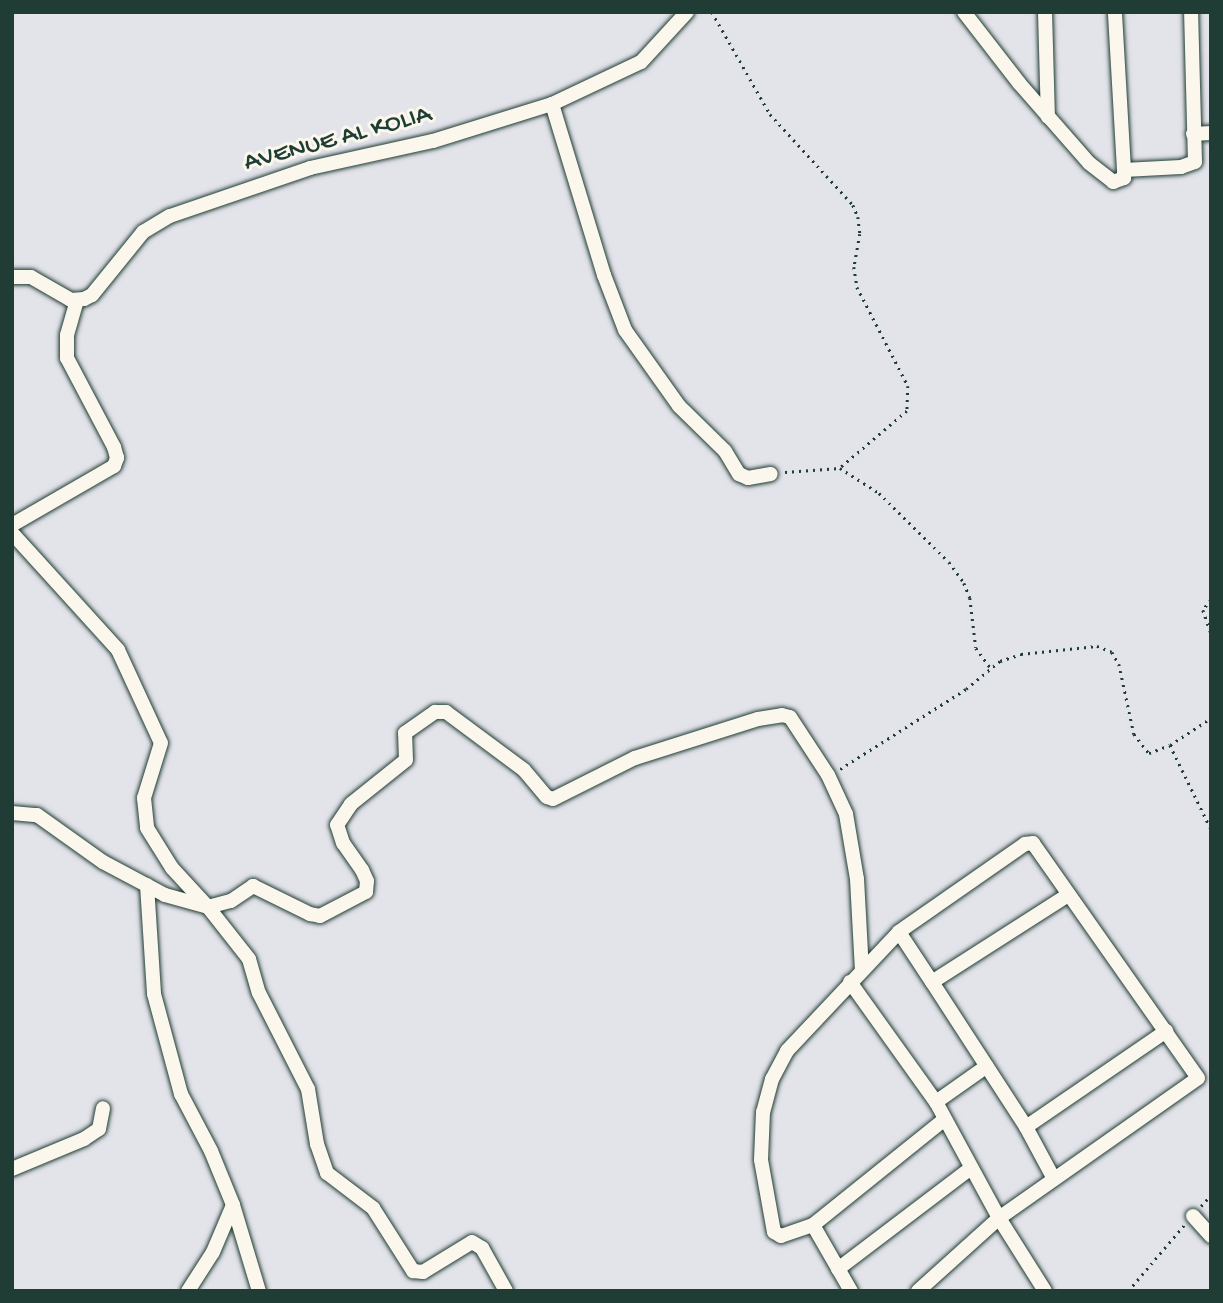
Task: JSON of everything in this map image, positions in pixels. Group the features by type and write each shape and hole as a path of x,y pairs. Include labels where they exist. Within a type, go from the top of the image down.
{"street":[{"name":"AVENUE AL KOLIA","path":"77,301 92,295 143,232 170,216 310,168 433,141 552,104 641,62 687,12"},
{"path":"964,12 1048,117 1105,179 1119,181 1124,178 1124,170 1115,12"},
{"path":"1045,12 1048,117"},
{"path":"1124,170 1193,165 1191,12"},
{"path":"552,104 604,275 625,330 680,406 726,451 742,477 771,474"},
{"path":"1193,134 1211,133"},
{"path":"12,277 31,277 77,301 67,335 67,358 114,447 117,458 114,466 12,525"},
{"path":"12,533 118,650 160,743 144,798 147,828 172,869 208,906 249,959 259,993 307,1089 317,1144 327,1173 373,1208 414,1271 423,1272 472,1242 482,1248 506,1291"},
{"path":"12,813 37,815 103,862 187,903 208,906 231,901 253,886 310,914 320,916 366,892 368,888 362,870 343,843 337,825 351,804 406,760 405,733 435,712 446,712 524,770 551,799 635,758 776,715 790,717 828,775 846,814 857,879 862,970"},
{"path":"918,1291 999,1218 1198,1078 1068,895 1038,847 1025,844 899,932 787,1051 772,1079 762,1112 761,1160 774,1233 780,1236 813,1225 945,1119"},
{"path":"147,885 158,1006 181,1094 211,1151 233,1205 259,1291"},
{"path":"932,982 1068,895"},
{"path":"899,932 1026,1127 1054,1179"},
{"path":"850,982 936,1102 999,1218 1045,1291"},
{"path":"1026,1127 1167,1031"},
{"path":"936,1102 987,1066"},
{"path":"12,1168 84,1139 99,1129 103,1108"},
{"path":"838,1269 971,1168"},
{"path":"188,1291 213,1252 233,1205"},
{"path":"1193,1216 1211,1236"},
{"path":"813,1225 851,1291"}],"path":[{"path":"712,12 770,114 853,205 860,234 854,267 857,287 908,386 907,411 840,468 771,474"},
{"path":"840,468 879,493 949,562 964,583 970,598 976,648 991,669"},
{"path":"1211,600 1203,610 1211,634"},
{"path":"828,775 876,748 1000,661 1021,654 1104,647 1117,658 1133,734 1149,753 1170,745 1211,718"},
{"path":"1170,745 1211,830"},
{"path":"1128,1291 1211,1195"}]}
